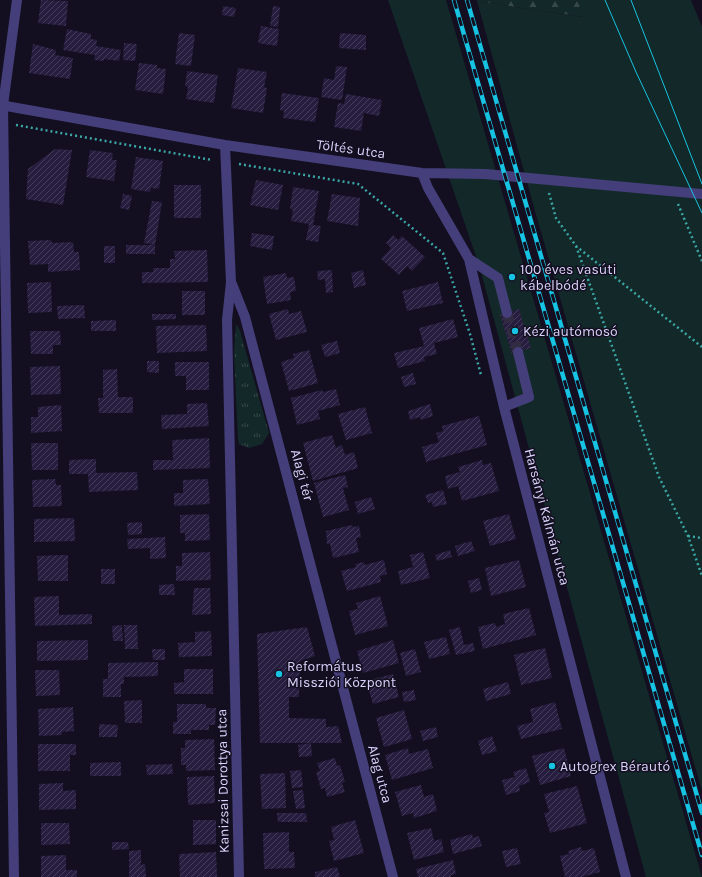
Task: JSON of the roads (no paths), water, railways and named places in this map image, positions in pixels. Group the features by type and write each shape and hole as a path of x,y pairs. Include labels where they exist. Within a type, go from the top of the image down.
{"street":[{"path":"14,877 3,123 1,105 17,0"},
{"name":"Töltés utca","path":"1,105 225,145 422,173 485,174 699,192"},
{"name":"Alagi tér","path":"225,145 231,282 227,320 235,685"},
{"name":"Harsányi Kálmán utca","path":"422,173 428,188 469,259 504,407 626,877"},
{"path":"469,259 498,278 507,312"},
{"name":"Alagi tér","path":"231,282 245,317 340,677"},
{"path":"504,407 529,397 518,352"},
{"name":"Alag utca","path":"340,677 393,877"},
{"name":"Kanizsai Dorottya utca","path":"235,685 239,877"}],"tunnel":[{"path":"507,313 518,352"}],"tram line":[{"path":"605,0 636,72 702,213"},
{"path":"631,0 702,184"}],"railway":[{"path":"454,0 702,855"},
{"path":"467,0 702,813"}],"place":[{"name":"100 éves vasúti kábelbódé","path":"512,277"},
{"name":"Kézi autómosó","path":"515,331"},
{"name":"Református Missziói Központ","path":"279,674"},
{"name":"Autogrex Bérautó","path":"552,766"}]}
